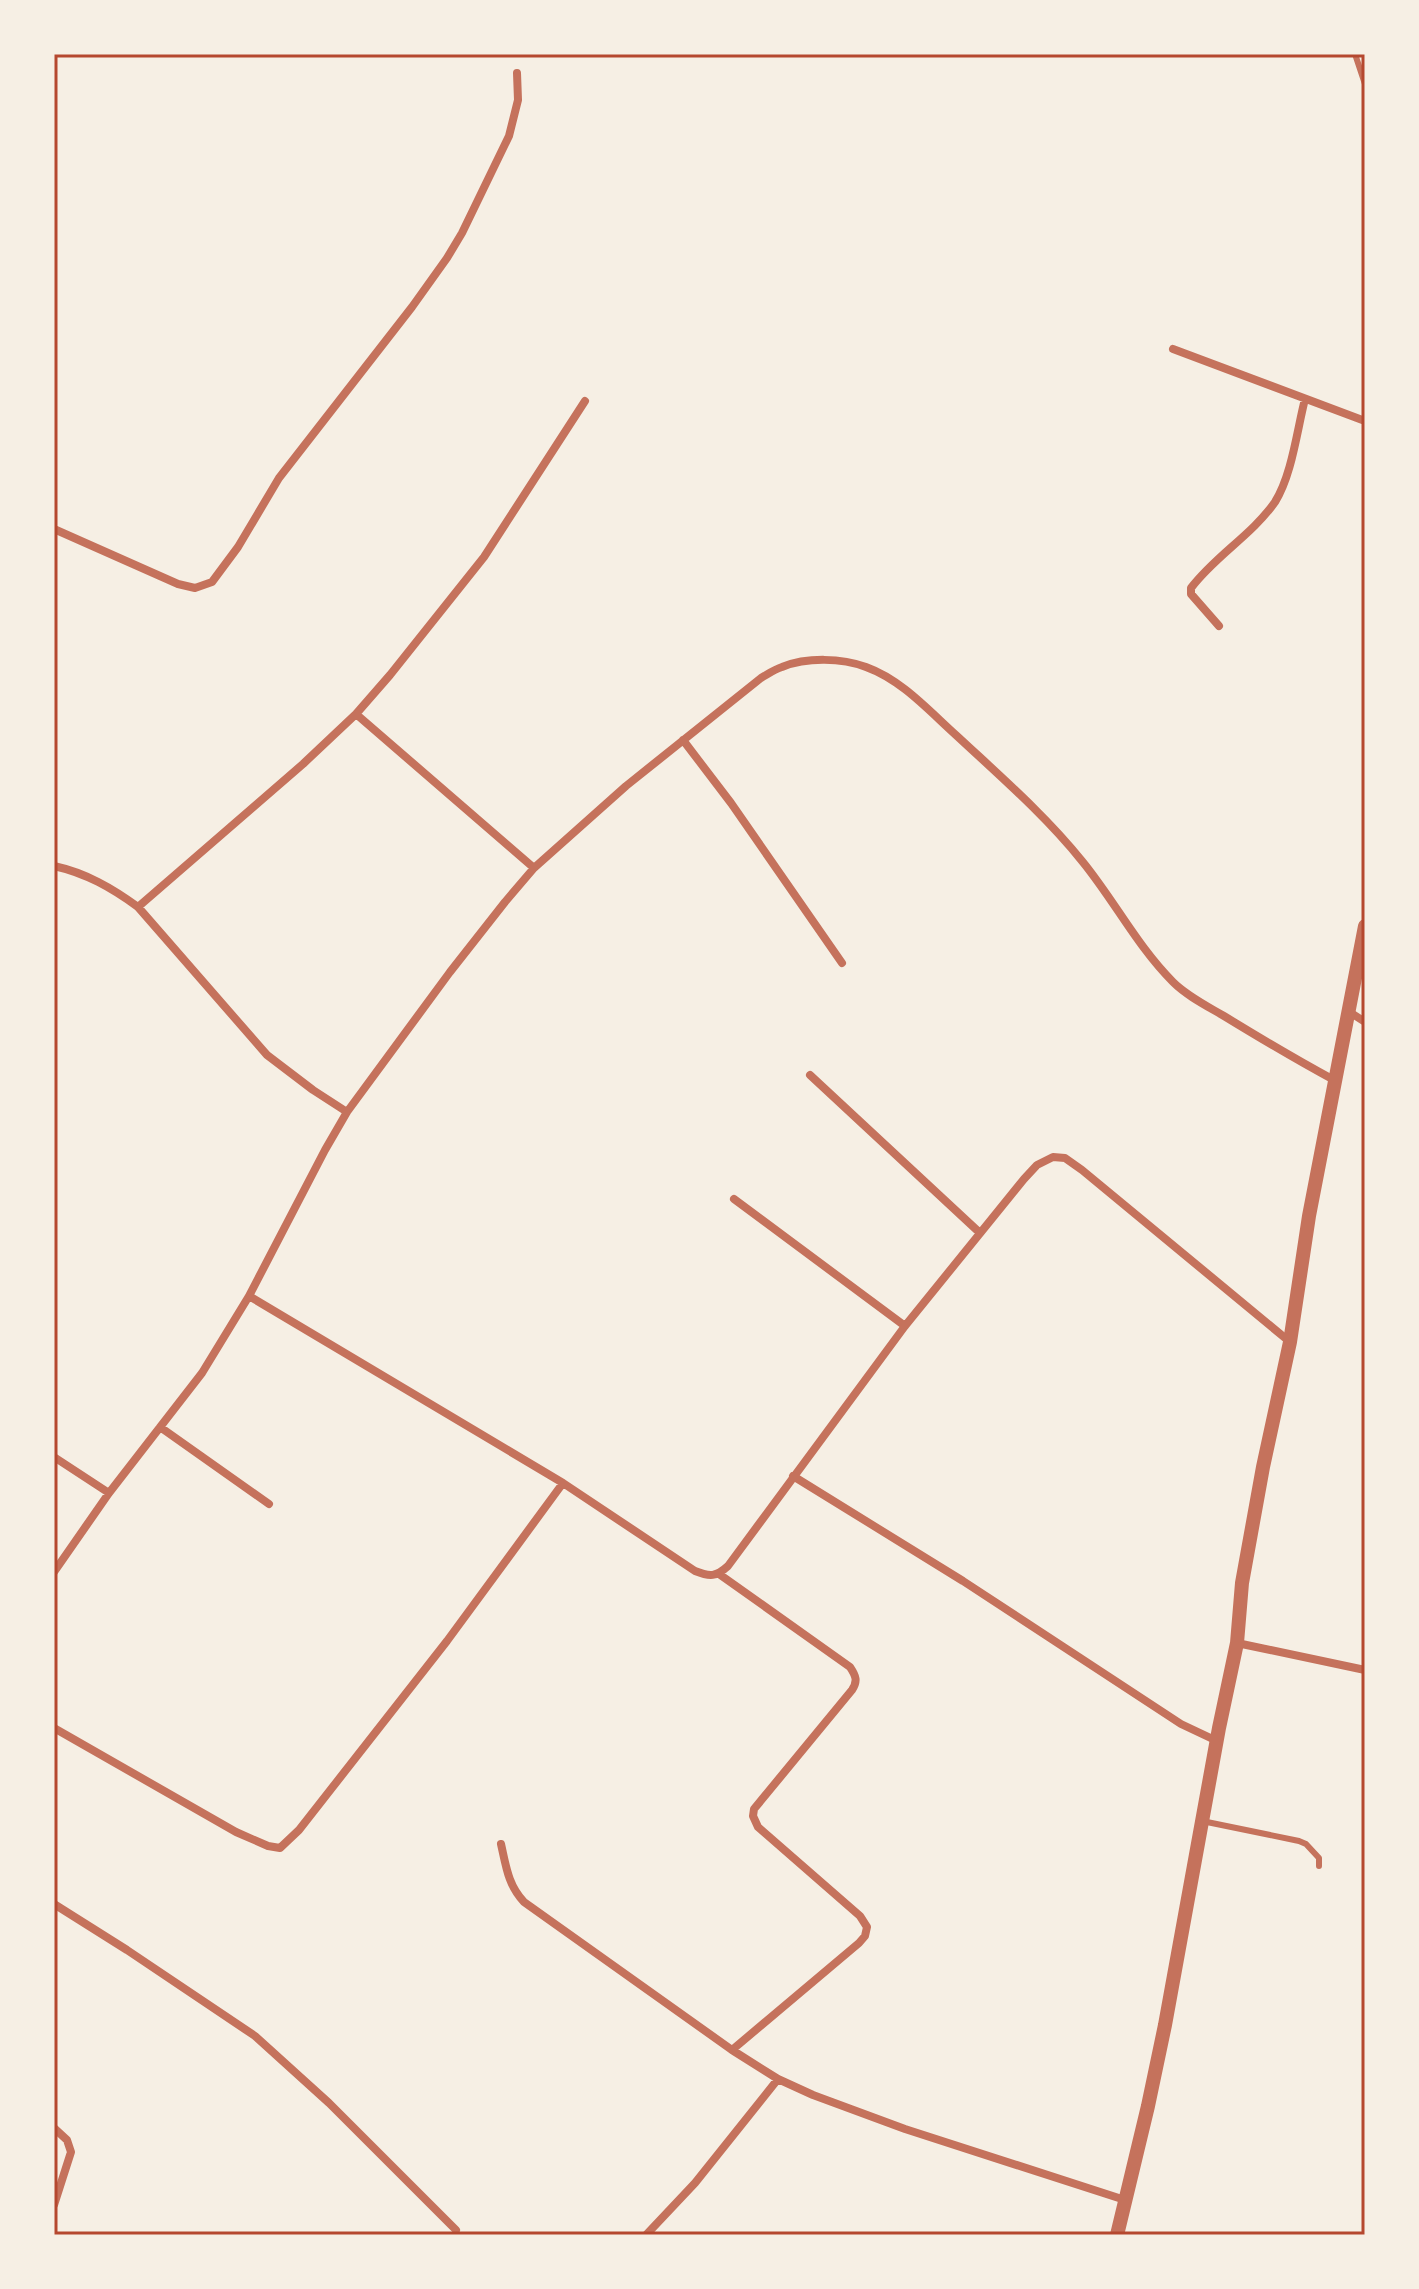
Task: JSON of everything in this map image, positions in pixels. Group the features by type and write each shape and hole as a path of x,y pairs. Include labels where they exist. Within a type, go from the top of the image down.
{"street":[{"path":"54,529 178,584 195,588 212,582 238,547 279,478 412,307 462,233 509,136 518,100 517,73"},
{"path":"1173,349 1365,421"},
{"path":"1219,626 1191,594 1191,588 1275,500 1288,471 1305,399"},
{"path":"138,907 356,714 484,557 585,401"},
{"path":"54,1572 109,1493 202,1373 249,1296 347,1112 505,902 534,868 616,795 761,678 783,666 807,661 836,661 863,666 889,677 984,760 1061,837 1103,888 1158,967 1177,986 1334,1080"},
{"path":"356,714 534,868"},
{"path":"683,740 731,803 842,963"},
{"path":"54,866 87,875 138,907 267,1055 347,1112"},
{"path":"1117,2235 1165,2025 1237,1643 1242,1583 1263,1467 1290,1342 1309,1216 1365,926"},
{"path":"1348,1011 1365,1022"},
{"path":"810,1075 980,1233"},
{"path":"249,1296 563,1483 695,1571 709,1577 719,1574 728,1566 905,1326 980,1233 1037,1165 1053,1157 1065,1158 1290,1342"},
{"path":"734,1199 905,1326"},
{"path":"160,1427 269,1504"},
{"path":"54,1457 109,1493"},
{"path":"793,1476 963,1581 1181,1724 1217,1741"},
{"path":"54,1728 236,1832 280,1848 299,1830 447,1641 563,1483"},
{"path":"719,1574 850,1667 856,1675 852,1690 754,1809 753,1816 758,1827 860,1916 867,1927 859,1943 732,2050"},
{"path":"1237,1643 1365,1670"},
{"path":"501,1844 514,1892 524,1902 732,2050 778,2079 905,2129 1125,2200"},
{"path":"54,1904 255,2036 329,2103 456,2230"},
{"path":"646,2235 695,2183 778,2079"},
{"path":"54,2128 67,2140 71,2152 54,2205"}],"lane":[{"path":"1355,54 1365,84"},
{"path":"1202,1821 1299,1841 1319,1858 1319,1866"}]}
